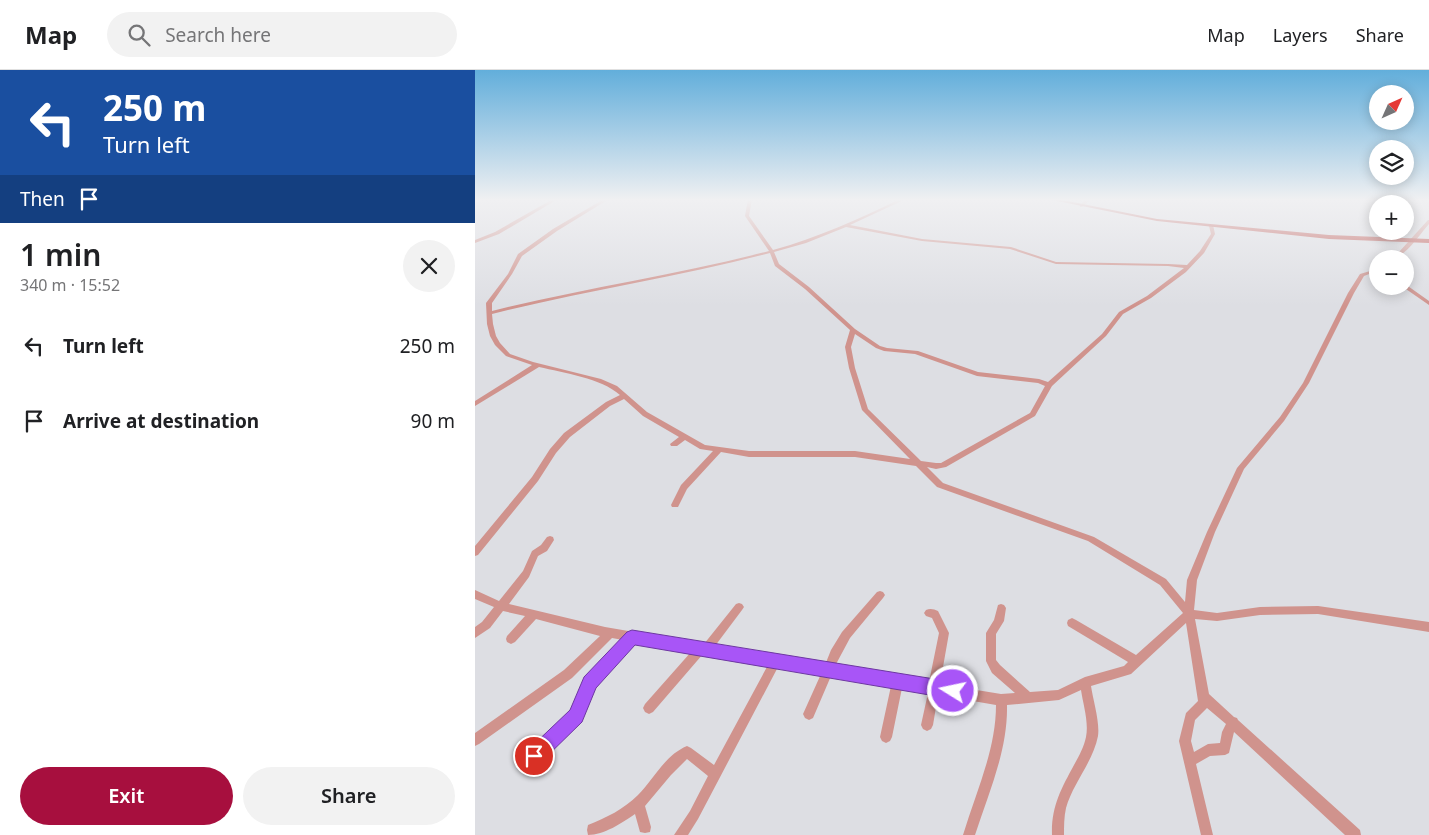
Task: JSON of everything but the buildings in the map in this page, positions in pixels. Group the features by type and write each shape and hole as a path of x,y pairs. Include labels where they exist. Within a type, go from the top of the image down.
{"main road":[{"path":"1304,235 1369,238"},
{"path":"1414,240 1429,240"}],"street":[{"path":"475,242 493,235"},
{"path":"548,235 520,255 510,274 489,303 489,324 497,344 508,355 537,365 599,380 615,387 645,414 703,446 749,454 855,454 936,466 943,465 1033,414 1049,385 1105,335 1121,313 1149,297 1187,267 1202,252 1213,235"},
{"path":"760,235 772,252 777,266 807,288 853,330 878,347 886,350 916,352 977,374 1039,381 1049,385"},
{"path":"489,313 530,302 772,252 821,235"},
{"path":"893,235 922,240 1011,248 1056,263 1187,267"},
{"path":"1402,250 1413,240"},
{"path":"1207,835 1185,741 1190,717 1205,703 1189,614 1192,580 1241,468 1282,419 1306,384 1351,293 1362,275 1369,273"},
{"path":"1414,292 1429,303"},
{"path":"853,330 848,346 852,368 865,410 940,485 1091,539 1163,582 1189,614 1217,617 1260,611 1318,610 1429,627"},
{"path":"475,404 537,365"},
{"path":"475,552 535,479 567,435 608,404 624,396"},
{"path":"674,444 685,437"},
{"path":"675,505 684,487 719,450"},
{"path":"475,633 486,625 526,574 535,554 544,548 550,540"},
{"path":"475,594 501,606 610,633 777,660 1001,700 1059,695 1085,682 1127,670 1189,614"},
{"path":"809,714 835,654 846,635 880,595"},
{"path":"649,708 739,608"},
{"path":"1001,608 999,621 991,633 991,661 996,669 1029,698"},
{"path":"927,725 944,633 935,614 929,614"},
{"path":"511,639 533,615"},
{"path":"1073,623 1136,662"},
{"path":"475,740 568,674 610,633"},
{"path":"522,764 534,756 576,716 590,683 632,637"},
{"path":"680,835 694,815 777,660"},
{"path":"886,737 898,681"},
{"path":"1058,835 1060,810 1064,794 1079,766 1092,735 1085,682"},
{"path":"1204,697 1355,835"},
{"path":"969,835 998,746 1002,713 1001,700"},
{"path":"1191,761 1208,750 1225,749 1233,722"},
{"path":"593,830 613,822 637,804 676,759 687,752 715,774"},
{"path":"637,804 645,827"}],"route":[{"path":"534,756 576,716 590,683 632,637 953,691"}]}
